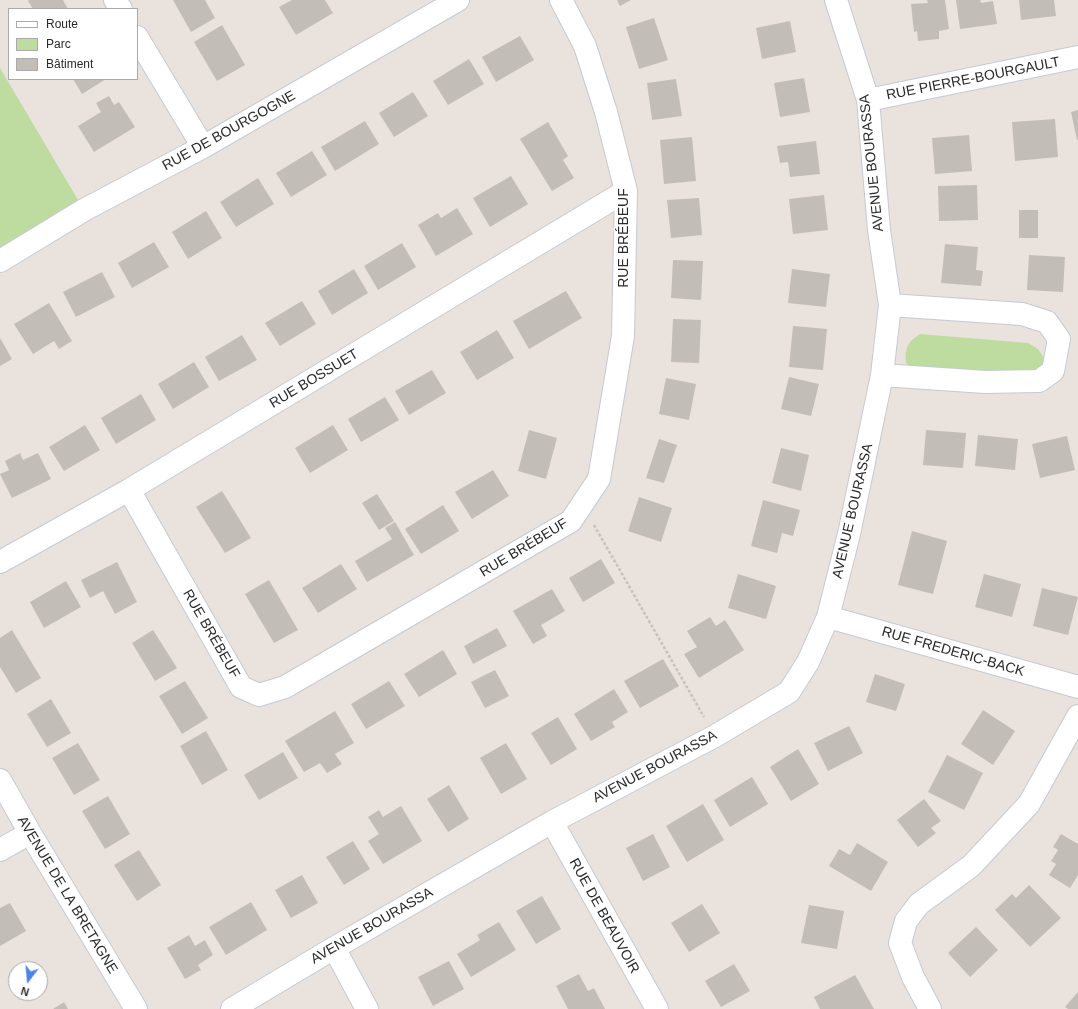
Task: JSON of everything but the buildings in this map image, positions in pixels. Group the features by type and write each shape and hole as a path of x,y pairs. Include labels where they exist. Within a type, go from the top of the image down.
{"street":[{"name":"RUE DE BOURGOGNE","path":"0,261 84,210 203,147 458,0"},
{"name":"RUE BRÉBEUF","path":"129,490 241,686 259,695 285,687 571,521 599,479 623,336 626,191 606,112 585,46 561,0"},
{"name":"AVENUE BOURASSA","path":"232,1009 334,948 552,822 715,736 789,692 808,662 828,617 850,534 882,375 890,305 879,230 868,100 836,0"},
{"path":"138,39 203,147"},
{"name":"RUE PIERRE-BOURGAULT","path":"868,100 1078,57"},
{"name":"RUE BOSSUET","path":"0,562 129,490 626,191"},
{"path":"882,375 985,382 1040,381 1053,371 1059,339 1047,322 1022,314 890,305"},
{"name":"RUE FREDERIC-BACK","path":"828,617 1078,687"},
{"path":"930,1009 913,977 900,943 906,920 919,904 970,866 1029,804 1078,716"},
{"name":"AVENUE DE LA BRETAGNE","path":"0,780 30,833 136,1009"},
{"name":"RUE DE BEAUVOIR","path":"552,822 657,1009"},
{"path":"0,850 30,833"},
{"path":"334,948 367,1009"}],"path":[{"path":"582,504 715,736"}],"green space":[{"path":"0,68 84,210 0,261"},
{"path":"920,334 1028,343 1038,349 1044,358 1043,371 916,373 906,363 906,353 912,340"}]}
